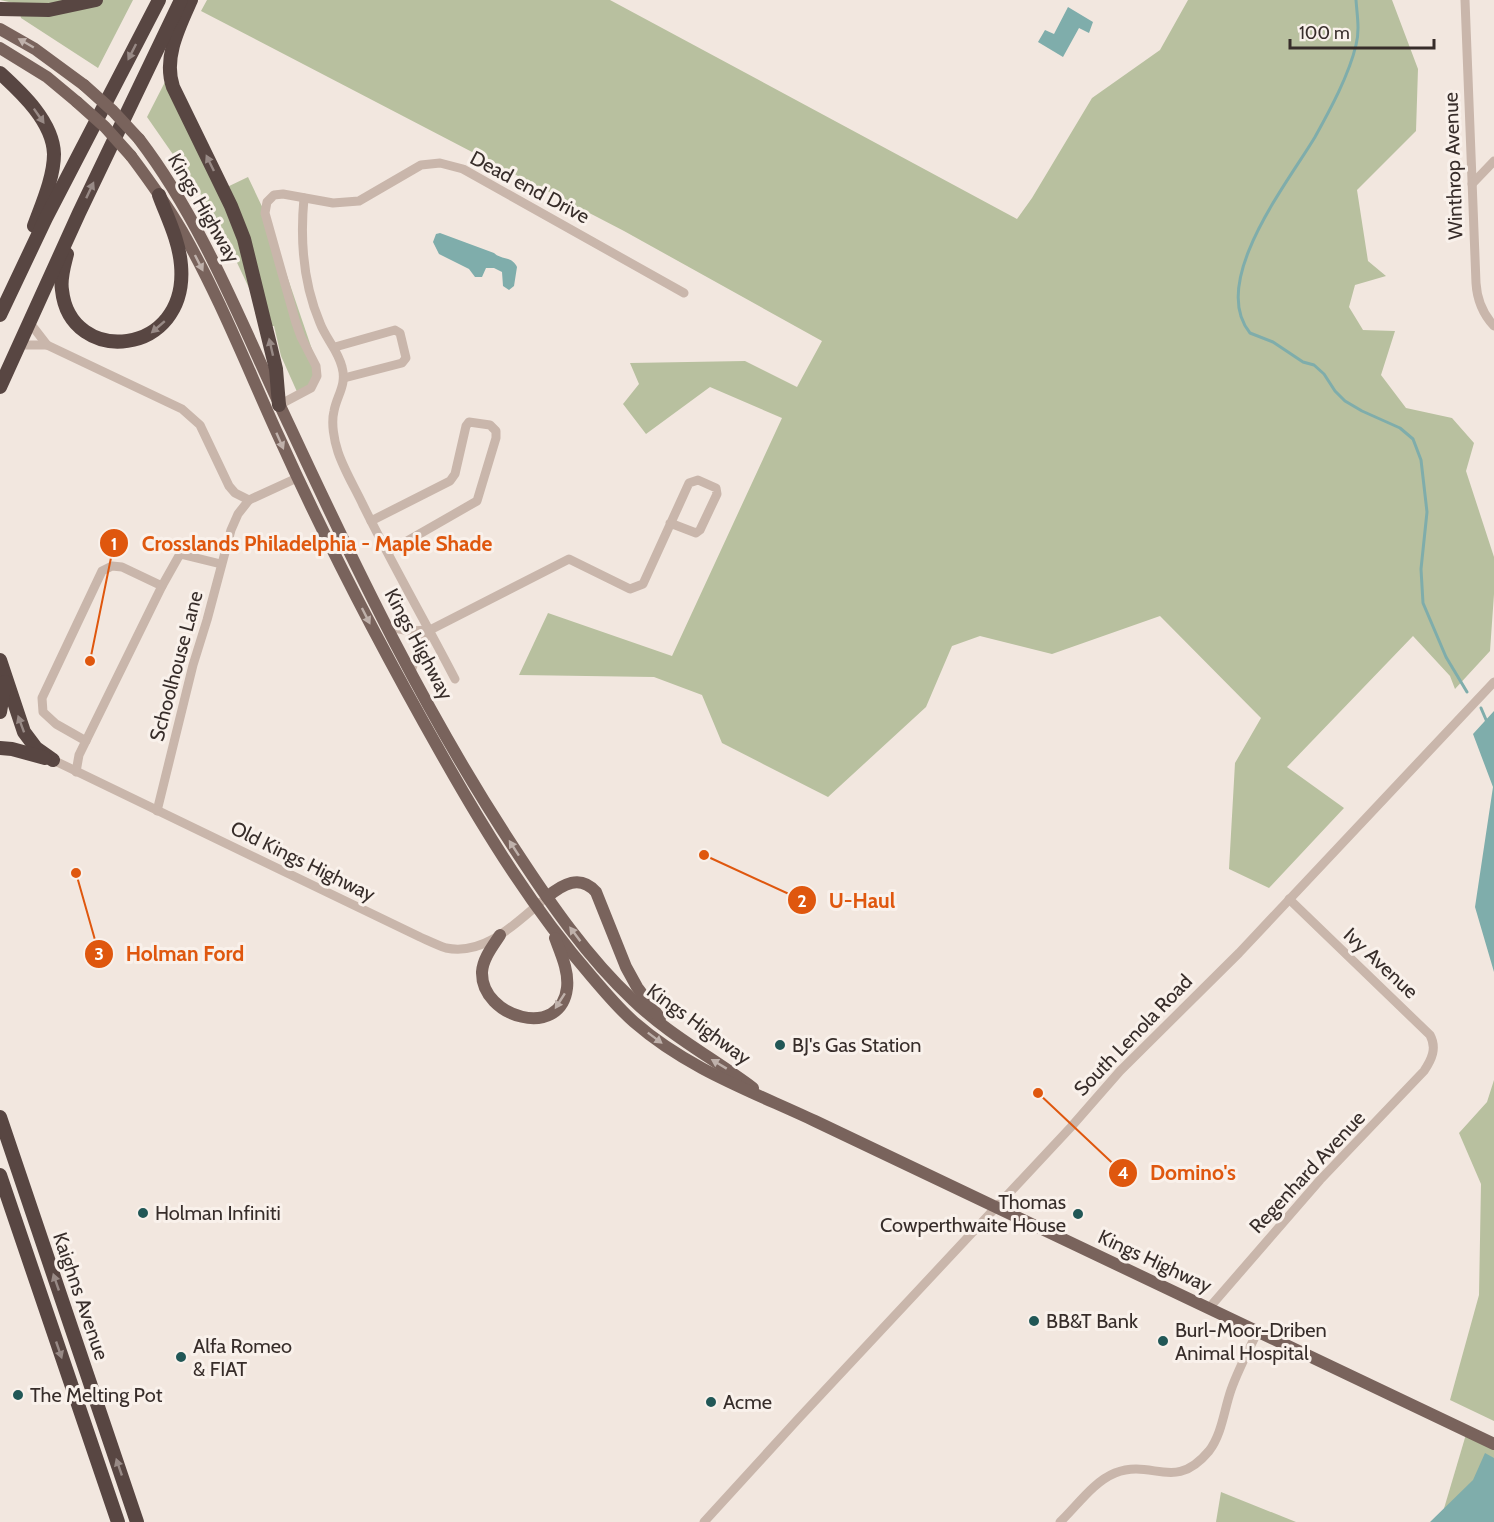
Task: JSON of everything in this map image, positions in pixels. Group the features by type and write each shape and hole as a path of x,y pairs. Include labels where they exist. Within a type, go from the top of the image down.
{"highway":[{"path":"0,9 49,10 96,0"},
{"path":"0,315 18,275 159,0"},
{"path":"0,387 79,213 181,0"},
{"path":"191,0 171,52 169,75 176,95 234,211 244,239 276,369 279,405"},
{"path":"0,73 37,113 47,129 54,154 51,172 18,275"},
{"path":"79,213 62,280 64,304 78,324 92,335 115,342 131,340 146,336 166,321 175,306 180,288 180,255 159,195"},
{"path":"0,660 24,732 36,748 53,760"},
{"path":"0,712 6,676"},
{"path":"0,748 53,760"},
{"name":"Kaighns Avenue","path":"0,1117 137,1522"},
{"name":"Kaighns Avenue","path":"0,1175 118,1522"}],"main road":[{"name":"Kings Highway","path":"0,29 35,49 84,85 113,111 139,139 176,192 206,246 341,535 411,672 478,790 547,897 583,946 616,983 669,1031 730,1070 766,1098"},
{"name":"Kings Highway","path":"0,48 47,77 105,127 159,195 180,228 205,275 297,478 367,618 416,710 485,830 536,906"},
{"path":"547,897 563,885 573,882 586,884 596,892 626,967 669,1031"},
{"path":"500,935 485,961 482,974 487,989 497,1004 510,1013 524,1018 539,1018 553,1011 567,987 564,964 550,926 536,906"},
{"name":"Kings Highway","path":"550,926 578,961 633,1021 666,1046 708,1072 996,1206 1494,1444"}],"street":[{"name":"Winthrop Avenue","path":"1465,0 1477,294 1484,314 1494,326"},
{"path":"1472,184 1494,161"},
{"name":"Dead end Drive","path":"279,405 311,388 317,376 316,366 296,323 265,213 267,202 274,195 283,194 333,203 358,201 421,165 440,163 463,169 684,293"},
{"path":"304,198 303,256 307,281 320,324 335,348 343,369 344,384 333,412 333,432 338,452 371,521 455,679"},
{"path":"30,323 47,345"},
{"path":"335,348 395,330 400,333 406,358 402,363 344,378"},
{"path":"20,345 47,345 187,413 200,426 229,486 235,493 249,500 297,478"},
{"path":"371,521 450,481 455,474 466,426 469,422 490,425 496,431 496,438 477,501 388,552"},
{"path":"388,627 410,631 430,630 569,559 630,589 637,587 643,584 670,523 689,483 698,480 716,488 717,494 700,530 696,533 670,523"},
{"name":"Schoolhouse Lane","path":"157,811 193,665 231,530 238,514 249,500"},
{"path":"76,772 79,755 162,585 180,554 221,564"},
{"path":"86,741 56,724 43,712 42,698 102,571 112,566 122,567 162,585"},
{"path":"411,672 418,649 430,630"},
{"name":"South Lenola Road","path":"704,1522 1120,1071 1239,953 1494,682"},
{"name":"Old Kings Highway","path":"53,760 440,945 457,949 472,948 486,943 500,935 547,897"},
{"name":"Ivy Avenue","path":"1289,899 1430,1035 1434,1042 1434,1050 1430,1060"},
{"name":"Regenhard Avenue","path":"1209,1308 1320,1180 1424,1071 1430,1060"},
{"path":"1060,1522 1097,1485 1115,1473 1136,1470 1179,1472 1190,1469 1197,1463 1211,1448 1232,1388 1258,1331"}],"green space":[{"path":"0,0 133,0 98,68 21,18 18,4"},
{"path":"207,0 610,0 1017,219 1092,98 1160,50 1188,0 1392,0 1418,69 1416,131 1357,190 1368,261 1386,276 1355,285 1349,307 1363,330 1395,331 1381,375 1406,408 1452,418 1474,443 1466,471 1494,557 1490,651 1455,689 1450,676 1413,636 1287,767 1344,808 1269,888 1229,869 1235,763 1261,718 1160,616 1052,654 980,636 952,646 926,707 828,797 722,743 702,695 654,677 519,675 548,613 672,656 782,418 710,387 646,434 623,404 639,384 630,363 745,361 797,387 822,341 624,231 201,11"},
{"path":"166,80 223,189 248,177 267,217 318,367 309,389 298,394 281,356 274,326 267,326 213,212 147,117"},
{"path":"1494,1080 1494,1421 1450,1400 1479,1295 1481,1184 1459,1133 1487,1102"},
{"path":"1467,1431 1494,1445 1494,1522 1440,1522"},
{"path":"1221,1492 1296,1522 1216,1522"}],"water":[{"path":"1068,7 1093,22 1089,33 1079,28 1063,57 1038,42 1045,30 1054,34"},
{"path":"440,233 512,261 517,267 514,286 509,290 503,286 502,272 494,268 486,268 482,277 475,277 469,269 439,254 433,242 436,234"},
{"path":"1494,711 1494,972 1475,907 1493,787 1473,734"},
{"path":"1485,1453 1494,1458 1494,1522 1430,1522 1473,1480"}],"waterway":[{"path":"1356,0 1358,34 1349,68 1315,137 1257,232 1245,260 1239,287 1240,312 1250,333 1273,342 1303,362 1314,365 1345,401 1400,428 1413,439 1421,460 1427,512 1421,569 1423,603 1446,657 1467,692"},
{"path":"1481,708 1487,722"}],"place":[{"name":"Crosslands Philadelphia - Maple Shade","path":"90,661"},
{"name":"U-Haul","path":"704,855"},
{"name":"Holman Ford","path":"76,873"},
{"name":"BJ's Gas Station","path":"780,1045"},
{"name":"Domino's","path":"1038,1093"},
{"name":"Holman Infiniti","path":"143,1213"},
{"name":"Thomas Cowperthwaite House","path":"1078,1214"},
{"name":"BB&T Bank","path":"1034,1321"},
{"name":"Burl-Moor-Driben Animal Hospital","path":"1163,1341"},
{"name":"Alfa Romeo & FIAT","path":"181,1357"},
{"name":"The Melting Pot","path":"18,1395"},
{"name":"Acme","path":"711,1402"}]}
